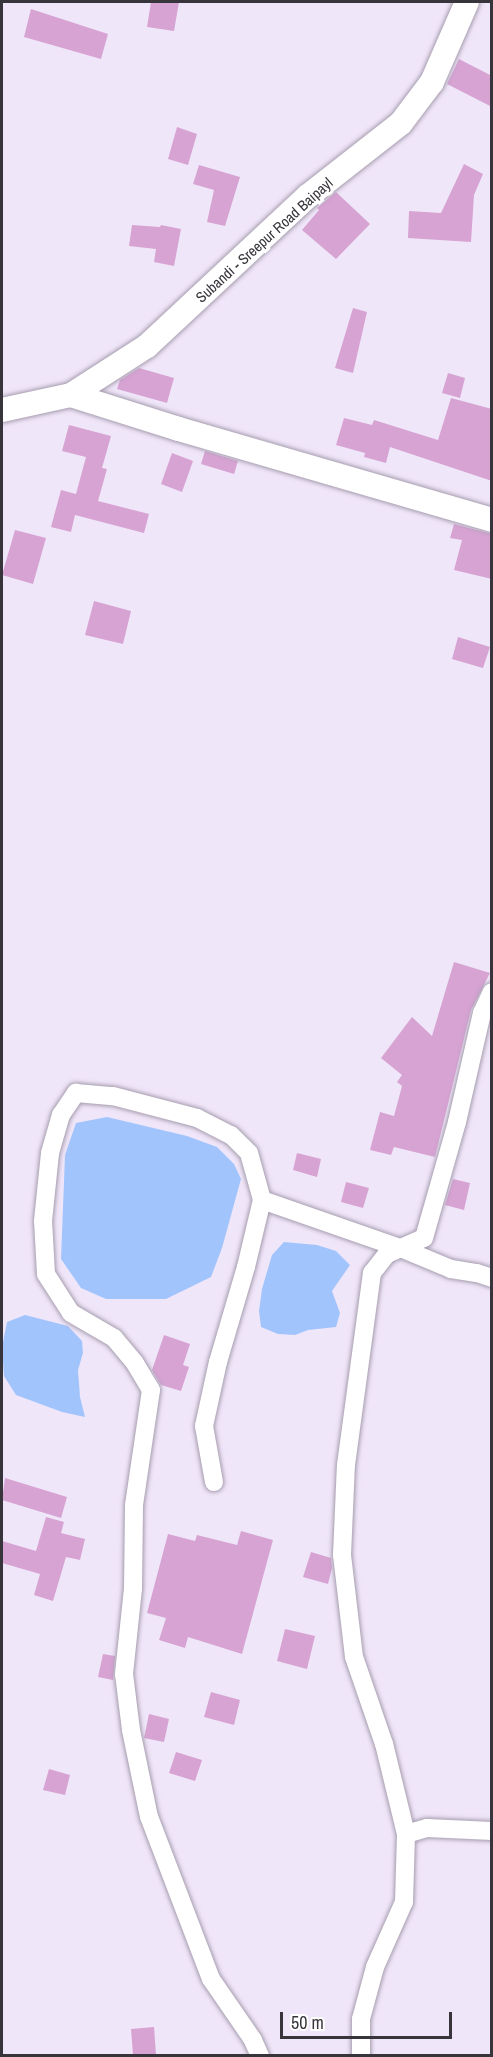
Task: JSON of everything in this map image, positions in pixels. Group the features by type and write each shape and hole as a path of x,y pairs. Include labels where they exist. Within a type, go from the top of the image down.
{"street":[{"name":"Subandi - Sreepur Road Baipayl","path":"2,410 72,394 147,346 308,196 401,123 432,82 467,2"},
{"path":"72,394 179,429 492,520"},
{"path":"362,2055 361,2019 375,1967 404,1902 406,1834 384,1744 354,1658 342,1554 346,1465 372,1273 387,1254 424,1238 457,1122 482,1013 492,992"},
{"path":"214,1482 204,1426 218,1362 246,1267 262,1200 249,1153 231,1135 197,1118 113,1096 76,1093 61,1115 50,1153 44,1221 46,1274 71,1313 114,1338 135,1363 151,1390 134,1505 133,1589 124,1674 131,1730 148,1817 211,1979 253,2040 260,2055"},
{"path":"262,1200 403,1249 451,1269 492,1278"},
{"path":"406,1834 427,1828 492,1831"}],"water":[{"path":"107,1117 187,1136 217,1147 234,1164 241,1179 222,1248 211,1277 166,1299 106,1299 81,1288 61,1259 65,1155 76,1123"},
{"path":"284,1242 317,1245 336,1251 350,1265 332,1291 340,1313 336,1327 308,1330 295,1335 278,1334 261,1327 259,1311 262,1289 272,1255"},
{"path":"25,1315 68,1326 82,1341 83,1353 78,1370 80,1397 85,1417 62,1412 16,1395 4,1376 2,1347 7,1322"}],"building":[{"path":"151,2 179,2 174,31 147,27"},
{"path":"31,9 108,34 101,59 24,37"},
{"path":"459,59 492,76 492,107 447,84"},
{"path":"177,127 197,134 188,165 168,159"},
{"path":"464,164 483,174 474,195 471,242 408,238 409,211 441,213"},
{"path":"199,165 240,177 225,226 207,222 214,190 193,184"},
{"path":"336,192 370,224 336,259 302,230 319,210 317,208"},
{"path":"132,225 160,227 161,225 181,229 174,266 154,262 156,249 129,246"},
{"path":"353,308 367,312 353,373 335,368"},
{"path":"139,368 174,378 167,403 117,389 120,380"},
{"path":"448,373 465,378 460,398 442,393"},
{"path":"451,398 492,409 492,481 390,447 386,463 364,457 365,453 336,445 344,418 372,425 374,420 438,440"},
{"path":"69,425 111,436 102,468 107,469 98,501 149,514 144,533 75,515 71,532 51,527 61,490 76,494 86,457 62,451"},
{"path":"205,451 238,461 234,474 201,464"},
{"path":"172,453 193,461 182,492 161,484"},
{"path":"454,524 492,534 492,579 454,570 462,540 450,538"},
{"path":"15,530 46,538 33,584 2,575"},
{"path":"94,601 131,611 123,644 85,635"},
{"path":"458,637 490,647 483,668 452,659"},
{"path":"454,962 490,973 471,1010 435,1157 394,1147 391,1155 370,1150 380,1112 394,1116 402,1086 397,1082 402,1075 381,1058 412,1017 432,1036"},
{"path":"297,1153 321,1159 317,1177 293,1170"},
{"path":"453,1179 470,1183 464,1210 445,1205"},
{"path":"346,1182 369,1188 363,1208 341,1202"},
{"path":"164,1335 190,1344 183,1365 189,1367 181,1391 161,1385 152,1370"},
{"path":"5,1478 67,1497 61,1518 2,1500"},
{"path":"46,1517 64,1522 61,1533 85,1539 80,1560 66,1557 53,1601 34,1595 40,1574 2,1563 2,1541 36,1551"},
{"path":"241,1531 273,1540 242,1654 188,1637 185,1648 159,1640 166,1618 147,1613 168,1534 195,1541 197,1535 237,1545"},
{"path":"311,1552 331,1558 332,1568 328,1584 303,1577"},
{"path":"285,1629 315,1636 307,1669 277,1661"},
{"path":"103,1654 115,1656 113,1680 98,1677"},
{"path":"211,1692 240,1700 234,1725 204,1717"},
{"path":"149,1714 169,1719 164,1742 144,1738"},
{"path":"176,1752 202,1760 195,1781 169,1773"},
{"path":"49,1769 70,1775 65,1795 43,1790"},
{"path":"154,2027 156,2055 133,2055 131,2029"}]}
